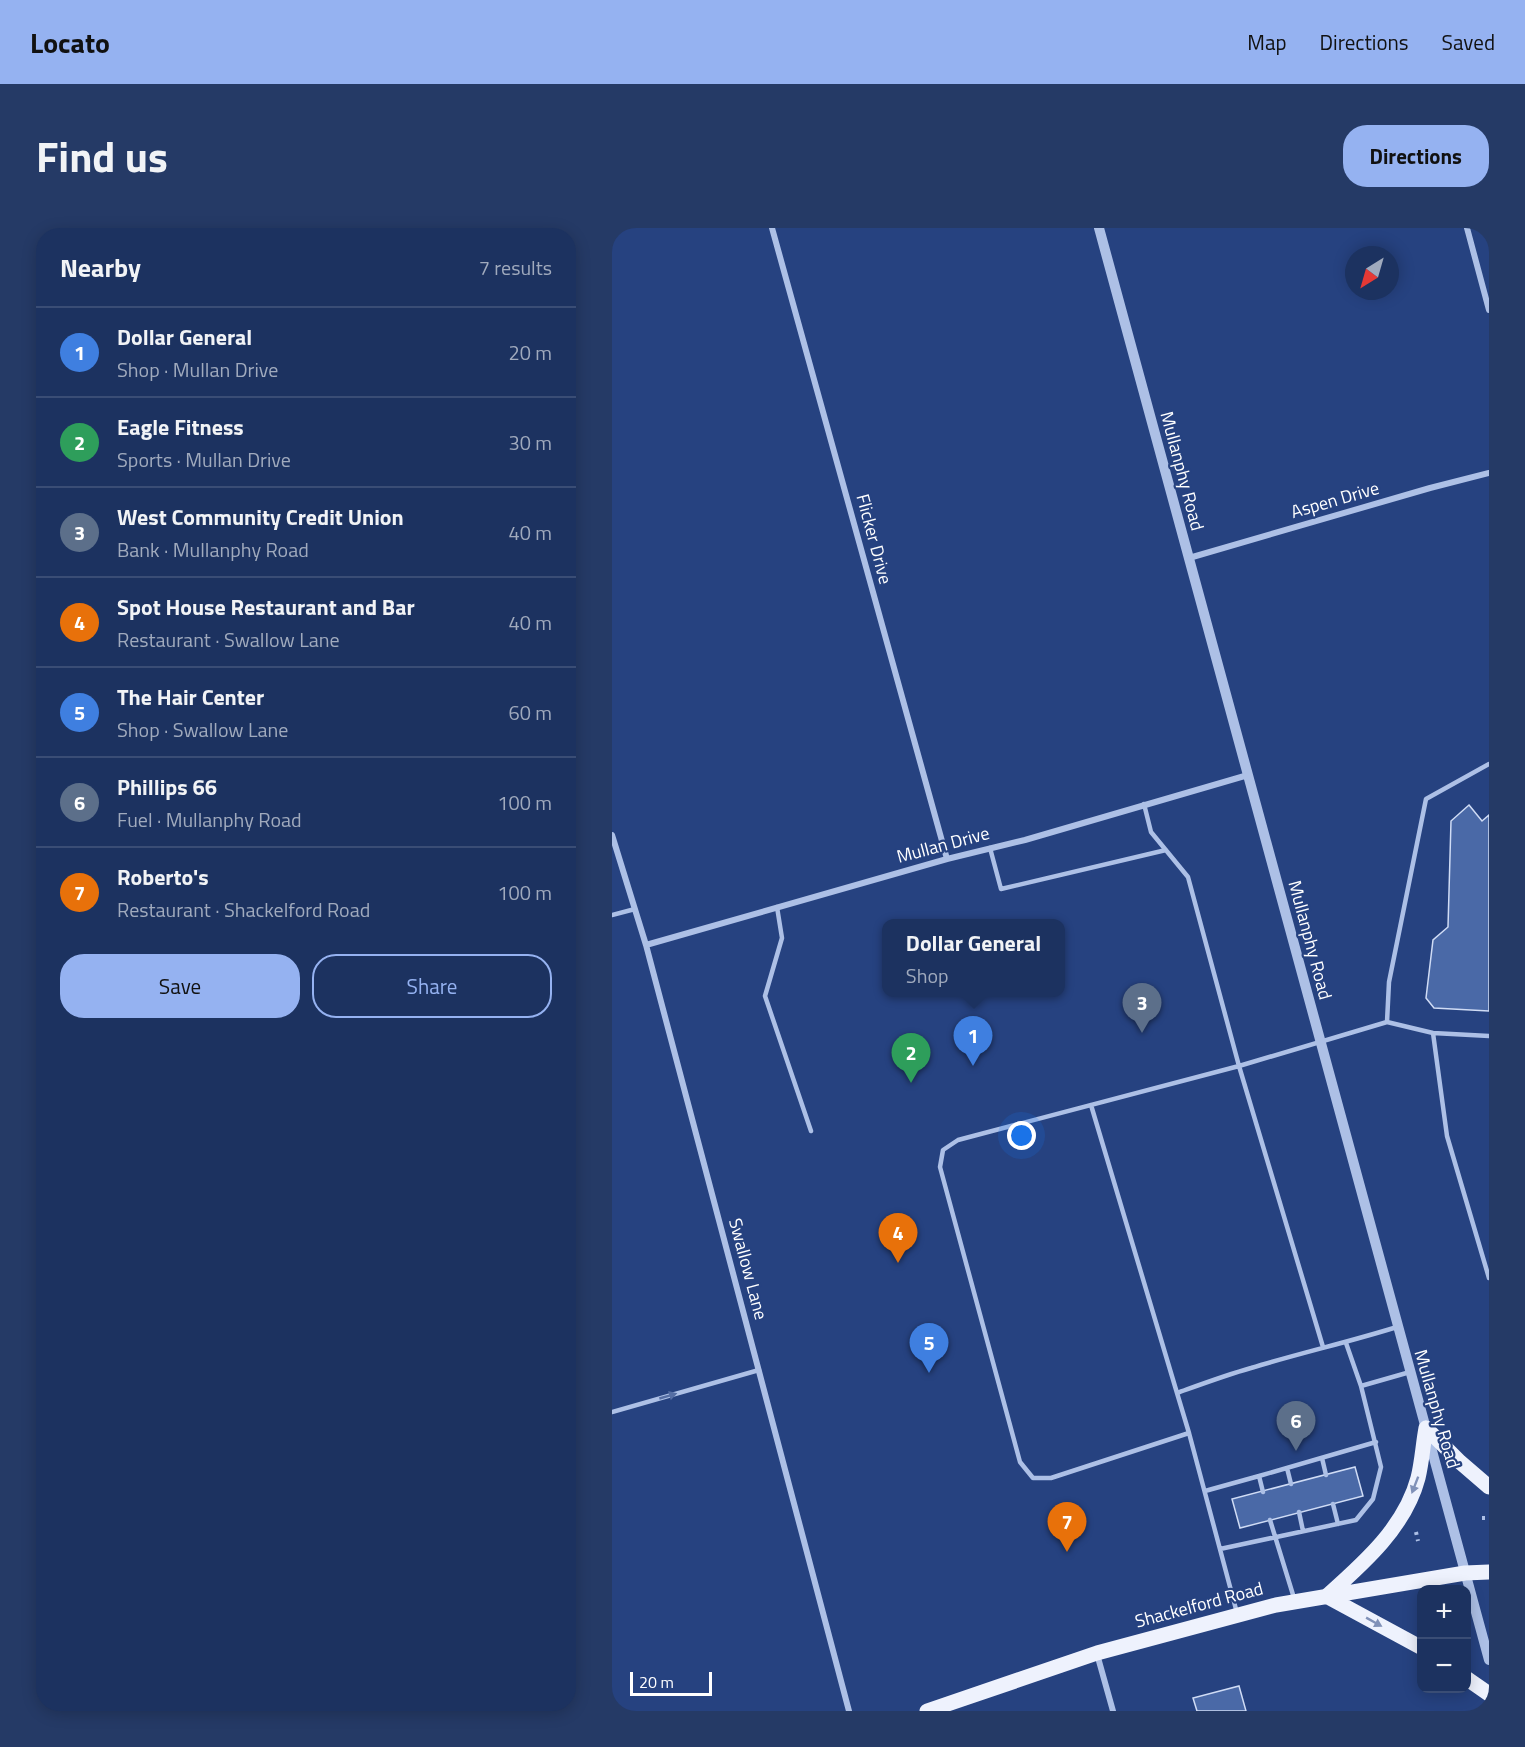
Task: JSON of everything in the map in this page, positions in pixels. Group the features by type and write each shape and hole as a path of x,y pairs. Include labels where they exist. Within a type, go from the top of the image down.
{"main road":[{"path":"1426,1428 1489,1487"},
{"path":"1417,1645 1326,1596 1362,1565 1399,1520 1418,1479 1426,1428"},
{"name":"Shackelford Road","path":"927,1711 1097,1653 1238,1615 1295,1601 1465,1573 1489,1572"},
{"path":"1471,1681 1489,1694"}],"street":[{"name":"Flicker Drive","path":"772,228 947,859"},
{"name":"Mullanphy Road","path":"1099,228 1489,1660"},
{"path":"1467,228 1489,310"},
{"name":"Aspen Drive","path":"1189,558 1489,473"},
{"name":"Mullan Drive","path":"646,945 1248,775"},
{"name":"Swallow Lane","path":"612,835 646,945 849,1711"},
{"path":"1097,1653 1113,1711"}],"lane":[{"path":"1387,1022 1389,982 1426,799 1489,764"},
{"path":"1144,804 1151,832 1188,878 1239,1066 1323,1347"},
{"path":"990,848 1001,889 1166,850"},
{"path":"777,907 782,938 765,996 811,1131"},
{"path":"612,915 635,909"},
{"path":"1189,1433 1051,1478 1033,1478 1020,1462 940,1167 943,1150 957,1140 1239,1066 1387,1022 1433,1033 1489,1036"},
{"path":"1433,1033 1447,1136 1489,1278"},
{"path":"1091,1105 1189,1433 1238,1615"},
{"path":"1177,1393 1248,1368 1323,1347 1346,1343 1397,1327"},
{"path":"1220,1549 1356,1520 1373,1499 1381,1467 1361,1386 1346,1343"},
{"path":"612,1412 759,1370"},
{"path":"1361,1386 1410,1372"},
{"path":"1205,1491 1376,1442"},
{"path":"1322,1458 1326,1474"},
{"path":"1287,1468 1291,1484"},
{"path":"1259,1476 1263,1492"},
{"path":"1333,1504 1338,1524"},
{"path":"1299,1512 1303,1531"},
{"path":"1270,1520 1295,1601"}],"path":[{"path":"1482,1518 1489,1518"}],"building":[{"path":"1469,805 1482,821 1489,815 1489,1011 1434,1008 1426,998 1433,940 1448,927 1451,821"},
{"path":"1355,1467 1363,1496 1240,1528 1232,1499"},
{"path":"1239,1686 1246,1711 1197,1711 1193,1698"}],"place":[{"name":"West Community Credit Union","path":"1142,1033"},
{"name":"Dollar General","path":"973,1066"},
{"name":"Eagle Fitness","path":"911,1083"},
{"name":"Spot House Restaurant and Bar","path":"898,1263"},
{"name":"The Hair Center","path":"929,1373"},
{"name":"Phillips 66","path":"1296,1451"},
{"name":"Roberto's","path":"1067,1552"}]}
